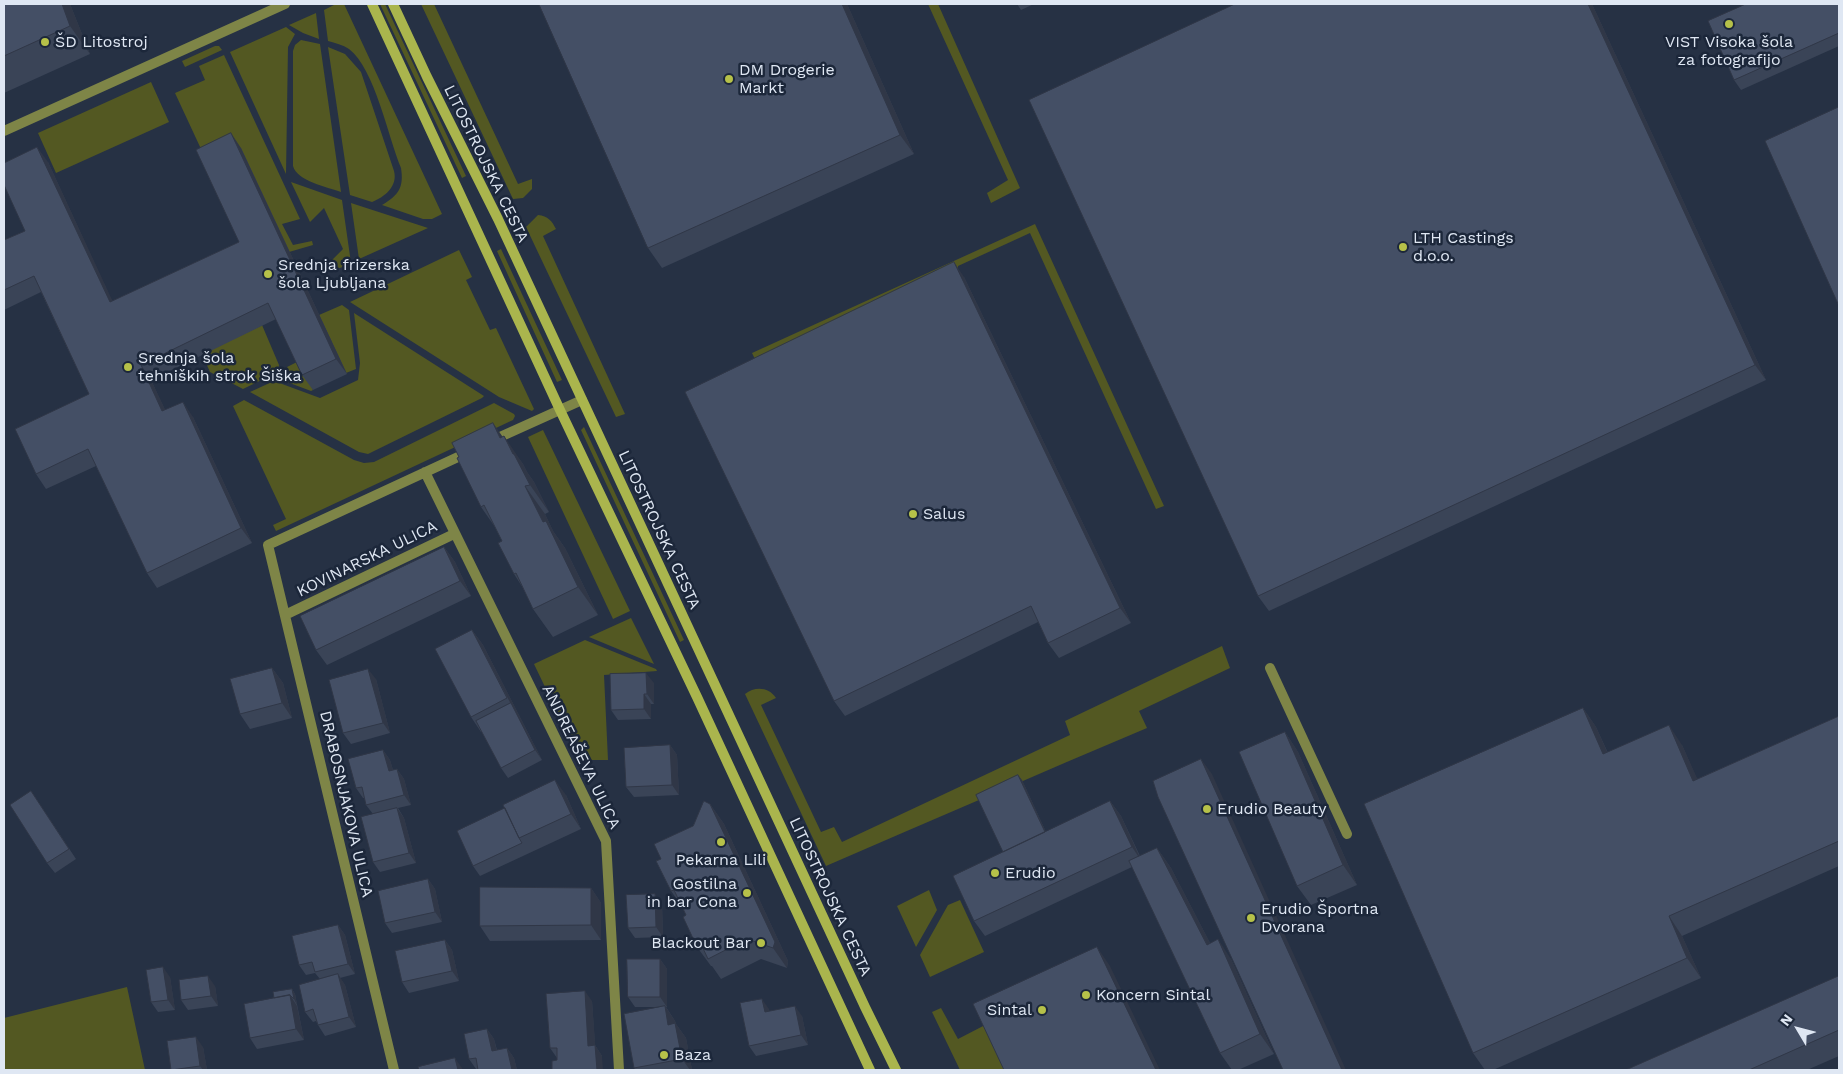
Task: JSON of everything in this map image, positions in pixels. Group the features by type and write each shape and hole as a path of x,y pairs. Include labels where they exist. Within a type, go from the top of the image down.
{"main road":[{"path":"372,4 560,410 697,697 870,1070"},
{"name":"LITOSTROJSKA CESTA","path":"393,4 498,219 896,1070"}],"street":[{"path":"4,131 285,4"},
{"path":"425,472 582,400"},
{"name":"KOVINARSKA ULICA","path":"285,615 454,534 425,472"},
{"name":"DRABOSNJAKOVA ULICA","path":"394,1070 268,546 425,472"},
{"name":"ANDREAŠEVA ULICA","path":"454,534 606,842 619,1070"},
{"path":"1270,668 1347,834"}],"green space":[{"path":"336,4 344,4 442,214 432,219 423,219 382,205 393,198 399,190 402,180 401,168 380,104 366,72 349,49 328,41 324,10"},
{"path":"380,4 385,4 466,176 462,178"},
{"path":"421,4 434,4 518,184 532,179 532,189 523,198 513,199"},
{"path":"928,4 938,4 1020,188 991,203 987,193 1008,180"},
{"path":"316,13 319,39 289,25"},
{"path":"286,27 295,34 288,47 286,174 230,52"},
{"path":"301,40 320,44 341,192 306,180 300,176 293,166 293,51 295,45"},
{"path":"215,46 219,46 222,50 185,67 182,61"},
{"path":"328,47 345,54 361,72 394,171 395,176 392,186 386,194 372,202 350,195"},
{"path":"224,55 300,219 282,224 293,245 312,241 313,245 289,252 208,164 175,93 205,80 199,66"},
{"path":"151,82 169,122 56,173 38,133"},
{"path":"291,182 342,200 351,263 335,268 329,263 343,249 324,208 310,222"},
{"path":"351,203 428,228 359,259"},
{"path":"538,215 549,219 556,229 543,236 625,414 616,417 526,227"},
{"path":"1035,224 1164,506 1156,509 1030,233 958,266 958,271 759,367 752,353"},
{"path":"501,249 562,380 557,382 497,251"},
{"path":"459,250 472,277 466,280 490,330 496,328 534,409 532,411 499,397 350,302"},
{"path":"342,305 349,310 356,369 346,373 319,315"},
{"path":"354,313 484,396 368,454 359,452 250,392 274,381 320,398 358,380 360,363"},
{"path":"262,325 279,365 278,372 243,389 210,372 202,354"},
{"path":"299,361 313,390 311,391 279,379 290,373 287,367"},
{"path":"244,400 354,460 364,463 374,462 494,403 515,416 513,420 276,531 273,525 286,519 233,406"},
{"path":"584,427 684,640 680,642 581,430"},
{"path":"543,430 630,611 613,619 528,437"},
{"path":"631,618 654,664 589,637"},
{"path":"585,640 657,671 604,675 608,760 580,760 534,664"},
{"path":"1222,646 1230,668 1139,711 1147,728 826,866 745,694 749,691 762,689 770,692 776,698 761,705 821,832 834,827 842,842 1070,735 1065,721"},
{"path":"929,890 937,910 916,947 897,906"},
{"path":"960,900 984,952 930,977 920,955 948,905"},
{"path":"127,987 145,1070 4,1070 4,1018"},
{"path":"941,1008 958,1039 987,1024 1009,1070 960,1070 932,1012"}],"building":[{"path":"4,4 62,4 70,26 4,56"},
{"name":"DM Drogerie Markt","path":"539,4 842,4 900,135 648,248"},
{"name":"LTH Castings d.o.o.","path":"1235,4 1588,4 1755,365 1258,596 1029,100"},
{"path":"1746,4 1839,4 1839,33 1734,80 1708,21"},
{"path":"1839,107 1839,306 1765,141"},
{"name":"Srednja šola tehniških strok Šiška","path":"231,133 336,359 302,375 268,303 141,365 162,411 183,402 241,528 147,573 88,449 36,474 15,429 89,394 34,276 4,290 4,240 25,231 4,185 4,163 37,147 110,302 239,242 196,150"},
{"name":"Salus","path":"954,262 1120,608 1048,643 1031,606 834,701 685,392"},
{"path":"493,423 500,438 504,436 514,454 530,485 525,486 543,522 546,521 578,587 533,609 516,573 514,574 498,543 502,541 484,505 481,507 457,458 459,457 452,443"},
{"path":"444,547 460,581 316,650 300,616"},
{"path":"472,630 507,698 471,717 435,649"},
{"path":"272,668 282,703 240,714 230,679"},
{"path":"368,669 383,723 343,733 329,680"},
{"path":"646,673 647,694 644,694 644,709 611,710 610,674"},
{"path":"511,703 535,750 501,768 476,721"},
{"path":"1583,708 1603,754 1669,725 1693,781 1839,716 1839,841 1669,916 1687,958 1473,1053 1364,804"},
{"path":"1285,732 1343,865 1297,886 1239,752"},
{"path":"670,745 672,785 626,787 624,748"},
{"path":"383,750 389,771 397,769 404,795 366,805 362,787 356,788 348,759"},
{"path":"1201,759 1342,1070 1283,1070 1158,797 1153,781"},
{"path":"1018,775 1045,832 1003,852 976,795"},
{"path":"555,780 571,814 519,838 503,805"},
{"path":"31,791 69,849 47,863 10,805"},
{"path":"704,801 710,804 775,942 773,948 747,939 708,959 701,944 697,947 683,917 686,915 674,890 671,891 656,861 661,859 654,844 693,826"},
{"name":"Erudio","path":"1110,801 1132,847 974,921 953,876"},
{"path":"397,808 409,853 373,862 361,817"},
{"path":"505,808 522,843 473,866 457,831"},
{"path":"1157,848 1207,945 1218,939 1260,1034 1220,1053 1129,861"},
{"path":"428,879 435,912 385,923 378,891"},
{"path":"480,887 591,888 591,925 480,926"},
{"path":"655,894 656,927 628,928 626,895"},
{"path":"338,925 348,964 315,972 312,962 299,965 292,936"},
{"path":"445,940 452,971 402,982 395,951"},
{"name":"Koncern Sintal","path":"1097,947 1156,1070 1004,1070 973,1004"},
{"path":"627,959 660,959 660,997 628,997"},
{"path":"163,967 168,1000 151,1002 146,970"},
{"path":"338,974 349,1017 318,1025 313,1009 305,1012 299,985"},
{"path":"208,976 211,996 181,1000 179,980"},
{"path":"1839,976 1839,1030 1749,1070 1626,1070"},
{"path":"292,989 294,999 290,995 274,998 273,992"},
{"path":"585,991 588,1046 595,1045 597,1070 552,1070 552,1061 557,1060 557,1048 550,1048 546,994"},
{"path":"290,995 296,1029 250,1038 244,1004"},
{"path":"762,999 765,1012 795,1006 801,1035 749,1046 740,1003"},
{"name":"Baza","path":"665,1006 668,1025 675,1023 682,1059 634,1068 624,1014"},
{"path":"487,1029 492,1051 507,1048 512,1070 478,1070 476,1058 469,1059 464,1034"},
{"path":"196,1037 200,1066 171,1070 167,1041"},
{"path":"455,1058 458,1070 419,1070 418,1067"}],"place":[{"name":"VIST Visoka šola za fotografijo","path":"1729,24"},
{"name":"ŠD Litostroj","path":"45,42"},
{"name":"DM Drogerie Markt","path":"729,79"},
{"name":"LTH Castings d.o.o.","path":"1403,247"},
{"name":"Srednja frizerska šola Ljubljana","path":"268,274"},
{"name":"Srednja šola tehniških strok Šiška","path":"128,367"},
{"name":"Salus","path":"913,514"},
{"name":"Erudio Beauty","path":"1207,809"},
{"name":"Pekarna Lili","path":"721,842"},
{"name":"Erudio","path":"995,873"},
{"name":"Gostilna in bar Cona","path":"747,893"},
{"name":"Erudio Športna Dvorana","path":"1251,918"},
{"name":"Blackout Bar","path":"761,943"},
{"name":"Koncern Sintal","path":"1086,995"},
{"name":"Sintal","path":"1042,1010"},
{"name":"Baza","path":"664,1055"}]}
